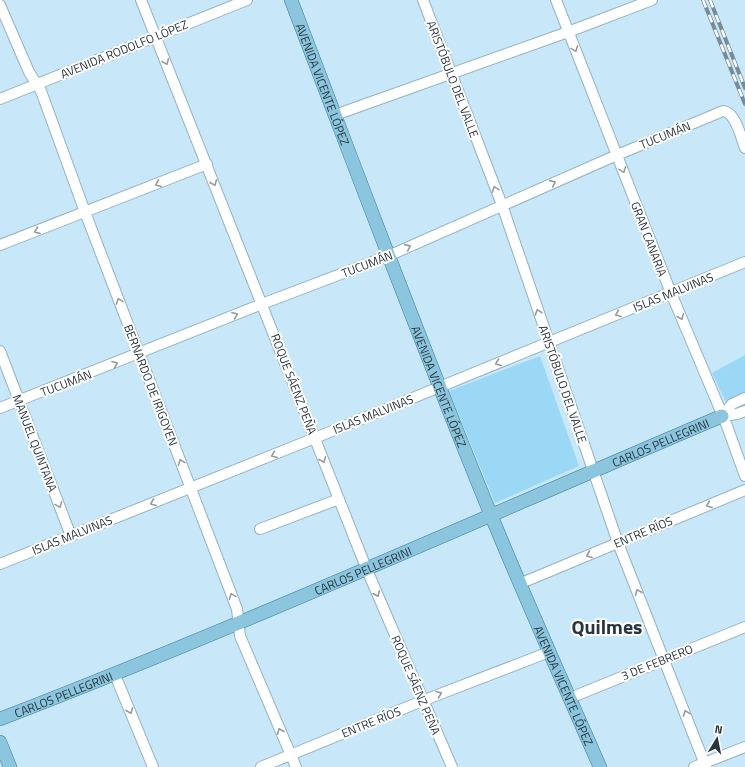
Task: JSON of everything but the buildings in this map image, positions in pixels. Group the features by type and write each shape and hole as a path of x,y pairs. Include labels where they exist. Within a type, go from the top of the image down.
{"main road":[{"name":"AVENIDA VICENTE LÓPEZ","path":"291,0 388,256 490,514 519,584 600,767"},
{"name":"CARLOS PELLEGRINI","path":"0,719 116,675 367,570 490,514 722,416"},
{"path":"0,742 10,767"}],"street":[{"name":"ROQUE SÁENZ PEÑA","path":"141,0 367,570 422,701 452,767"},
{"name":"AVENIDA RODOLFO LÓPEZ","path":"0,98 247,0"},
{"name":"ARISTÓBULO DEL VALLE","path":"423,0 502,206 618,543 706,765"},
{"name":"GRAN CANARIA","path":"556,0 671,293 745,476"},
{"path":"335,114 568,32 652,0"},
{"name":"BERNARDO DE IRIGOYEN","path":"0,5 29,72 37,84 237,609 240,636 296,767"},
{"name":"TUCUMÁN","path":"0,408 140,354 262,304 388,256 617,155 723,111 730,113 735,121 745,148"},
{"path":"0,245 207,164"},
{"name":"ISLAS MALVINAS","path":"0,564 315,438 745,262"},
{"name":"MANUEL QUINTANA","path":"0,351 71,536"},
{"name":"CARLOS PELLEGRINI","path":"722,416 732,404 745,398"},
{"name":"CARLOS PELLEGRINI","path":"722,416 737,414 745,411"},
{"name":"ENTRE RÍOS","path":"519,584 745,490"},
{"path":"260,528 339,499"},
{"name":"3 DE FEBRERO","path":"570,698 745,627"},
{"name":"ENTRE RÍOS","path":"261,767 422,701 549,652"},
{"path":"116,675 153,767"},
{"path":"694,767 706,765 745,747"}],"shaded area":[{"path":"745,355 745,401 729,409 712,373"},
{"path":"540,356 579,466 495,503 449,391"}],"railway":[{"path":"703,0 745,104"},
{"path":"710,0 745,88"}],"district":[{"name":"Quilmes","path":"607,626"}]}
